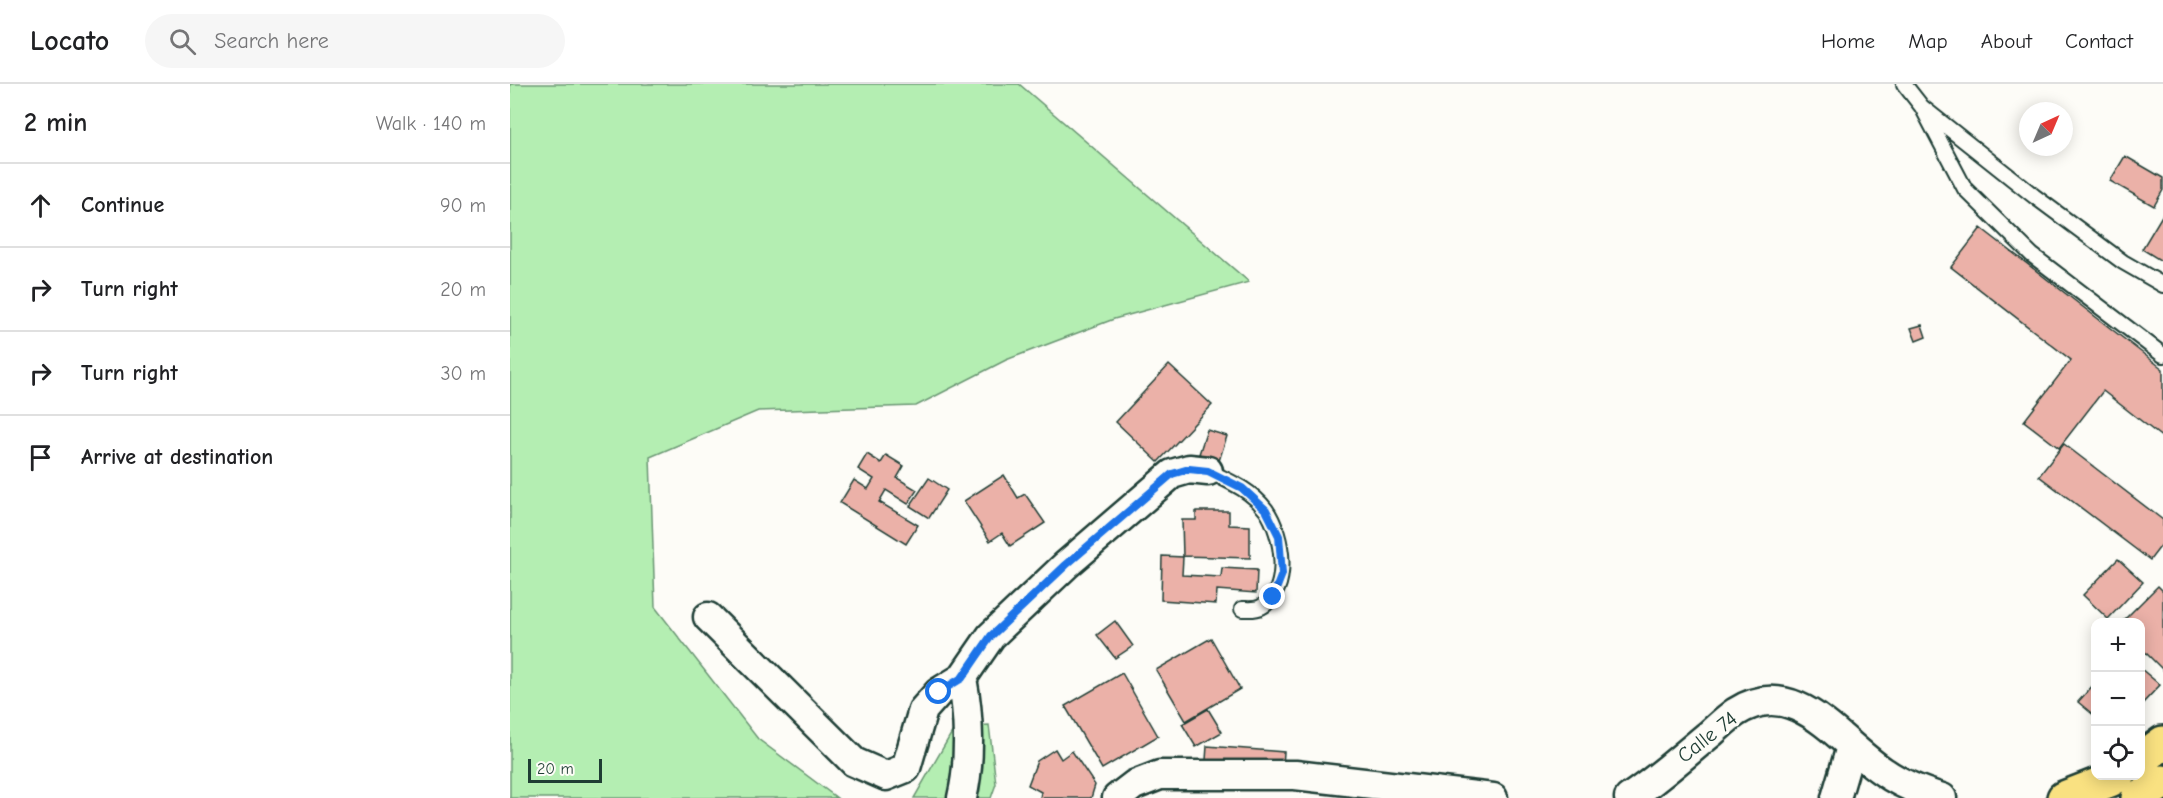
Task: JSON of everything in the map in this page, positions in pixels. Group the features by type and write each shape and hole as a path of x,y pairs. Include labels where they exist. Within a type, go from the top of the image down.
{"main road":[{"path":"2145,756 2163,743"},
{"path":"2064,798 2110,780"},
{"path":"2138,798 2163,782"}],"street":[{"path":"708,617 854,762 886,776 906,768 923,710 939,692 962,678 991,636 1066,565 1172,474 1189,469 1208,471"},
{"path":"962,678 966,702 967,756 962,798"},
{"name":"Calle 74","path":"1629,798 1737,712 1764,700 1792,703 1808,711 1884,773 1921,792 1942,798"},
{"path":"1836,798 1851,747"},
{"path":"1117,798 1134,785 1160,775 1295,775 1493,798"}],"lane":[{"path":"1904,84 1922,107 1965,189 2032,255 2163,355"},
{"path":"1922,107 2034,196 2123,262 2163,285"},
{"path":"1208,471 1242,488 1266,510 1279,536 1282,574 1273,597 1260,608 1242,609"}],"green space":[{"path":"510,84 1019,84 1249,282 1114,319 1006,360 916,406 758,411 650,457 655,607 758,739 837,798 510,798"},
{"path":"989,725 996,784 991,798 914,798 955,727"}],"building":[{"path":"2125,156 2163,178 2163,190 2154,206 2110,181"},
{"path":"2163,214 2163,262 2142,249"},
{"path":"1981,228 2163,369 2163,438 2103,391 2059,448 2024,421 2071,360 1951,267"},
{"path":"1922,325 1926,337 1916,341 1911,328"},
{"path":"1169,365 1212,405 1158,462 1116,422"},
{"path":"1207,430 1227,436 1219,461 1199,454"},
{"path":"2064,444 2163,520 2163,543 2150,560 2039,476"},
{"path":"867,454 881,463 886,455 904,466 897,478 917,490 908,504 886,490 879,502 918,525 906,544 840,503 854,480 868,489 874,479 858,469"},
{"path":"1004,475 1018,498 1025,494 1045,523 1010,546 1002,533 990,541 964,501"},
{"path":"929,478 947,490 929,518 910,506"},
{"path":"1196,511 1229,511 1229,525 1250,526 1250,558 1183,556 1182,520 1196,520"},
{"path":"1162,556 1183,557 1182,575 1221,577 1222,568 1257,570 1256,593 1217,590 1216,604 1161,600"},
{"path":"2118,559 2143,582 2109,618 2083,595"},
{"path":"2158,586 2163,591 2163,670 2145,652 2145,618 2126,618"},
{"path":"1115,621 1133,646 1115,658 1097,635"},
{"path":"1211,638 1240,689 1186,721 1156,670"},
{"path":"2145,672 2160,685 2145,701"},
{"path":"1122,673 1158,736 1102,769 1065,706"},
{"path":"2091,688 2091,713 2078,702"},
{"path":"1208,709 1222,732 1196,747 1182,724"},
{"path":"1207,746 1284,752 1283,766 1206,760"},
{"path":"1055,749 1061,759 1072,751 1095,785 1091,798 1040,798 1041,792 1028,785 1037,761"}],"route":[{"path":"939,692 962,678 991,636 1066,565 1172,474 1189,469 1208,471 1242,488 1266,510 1279,536 1282,574 1273,597"}]}
